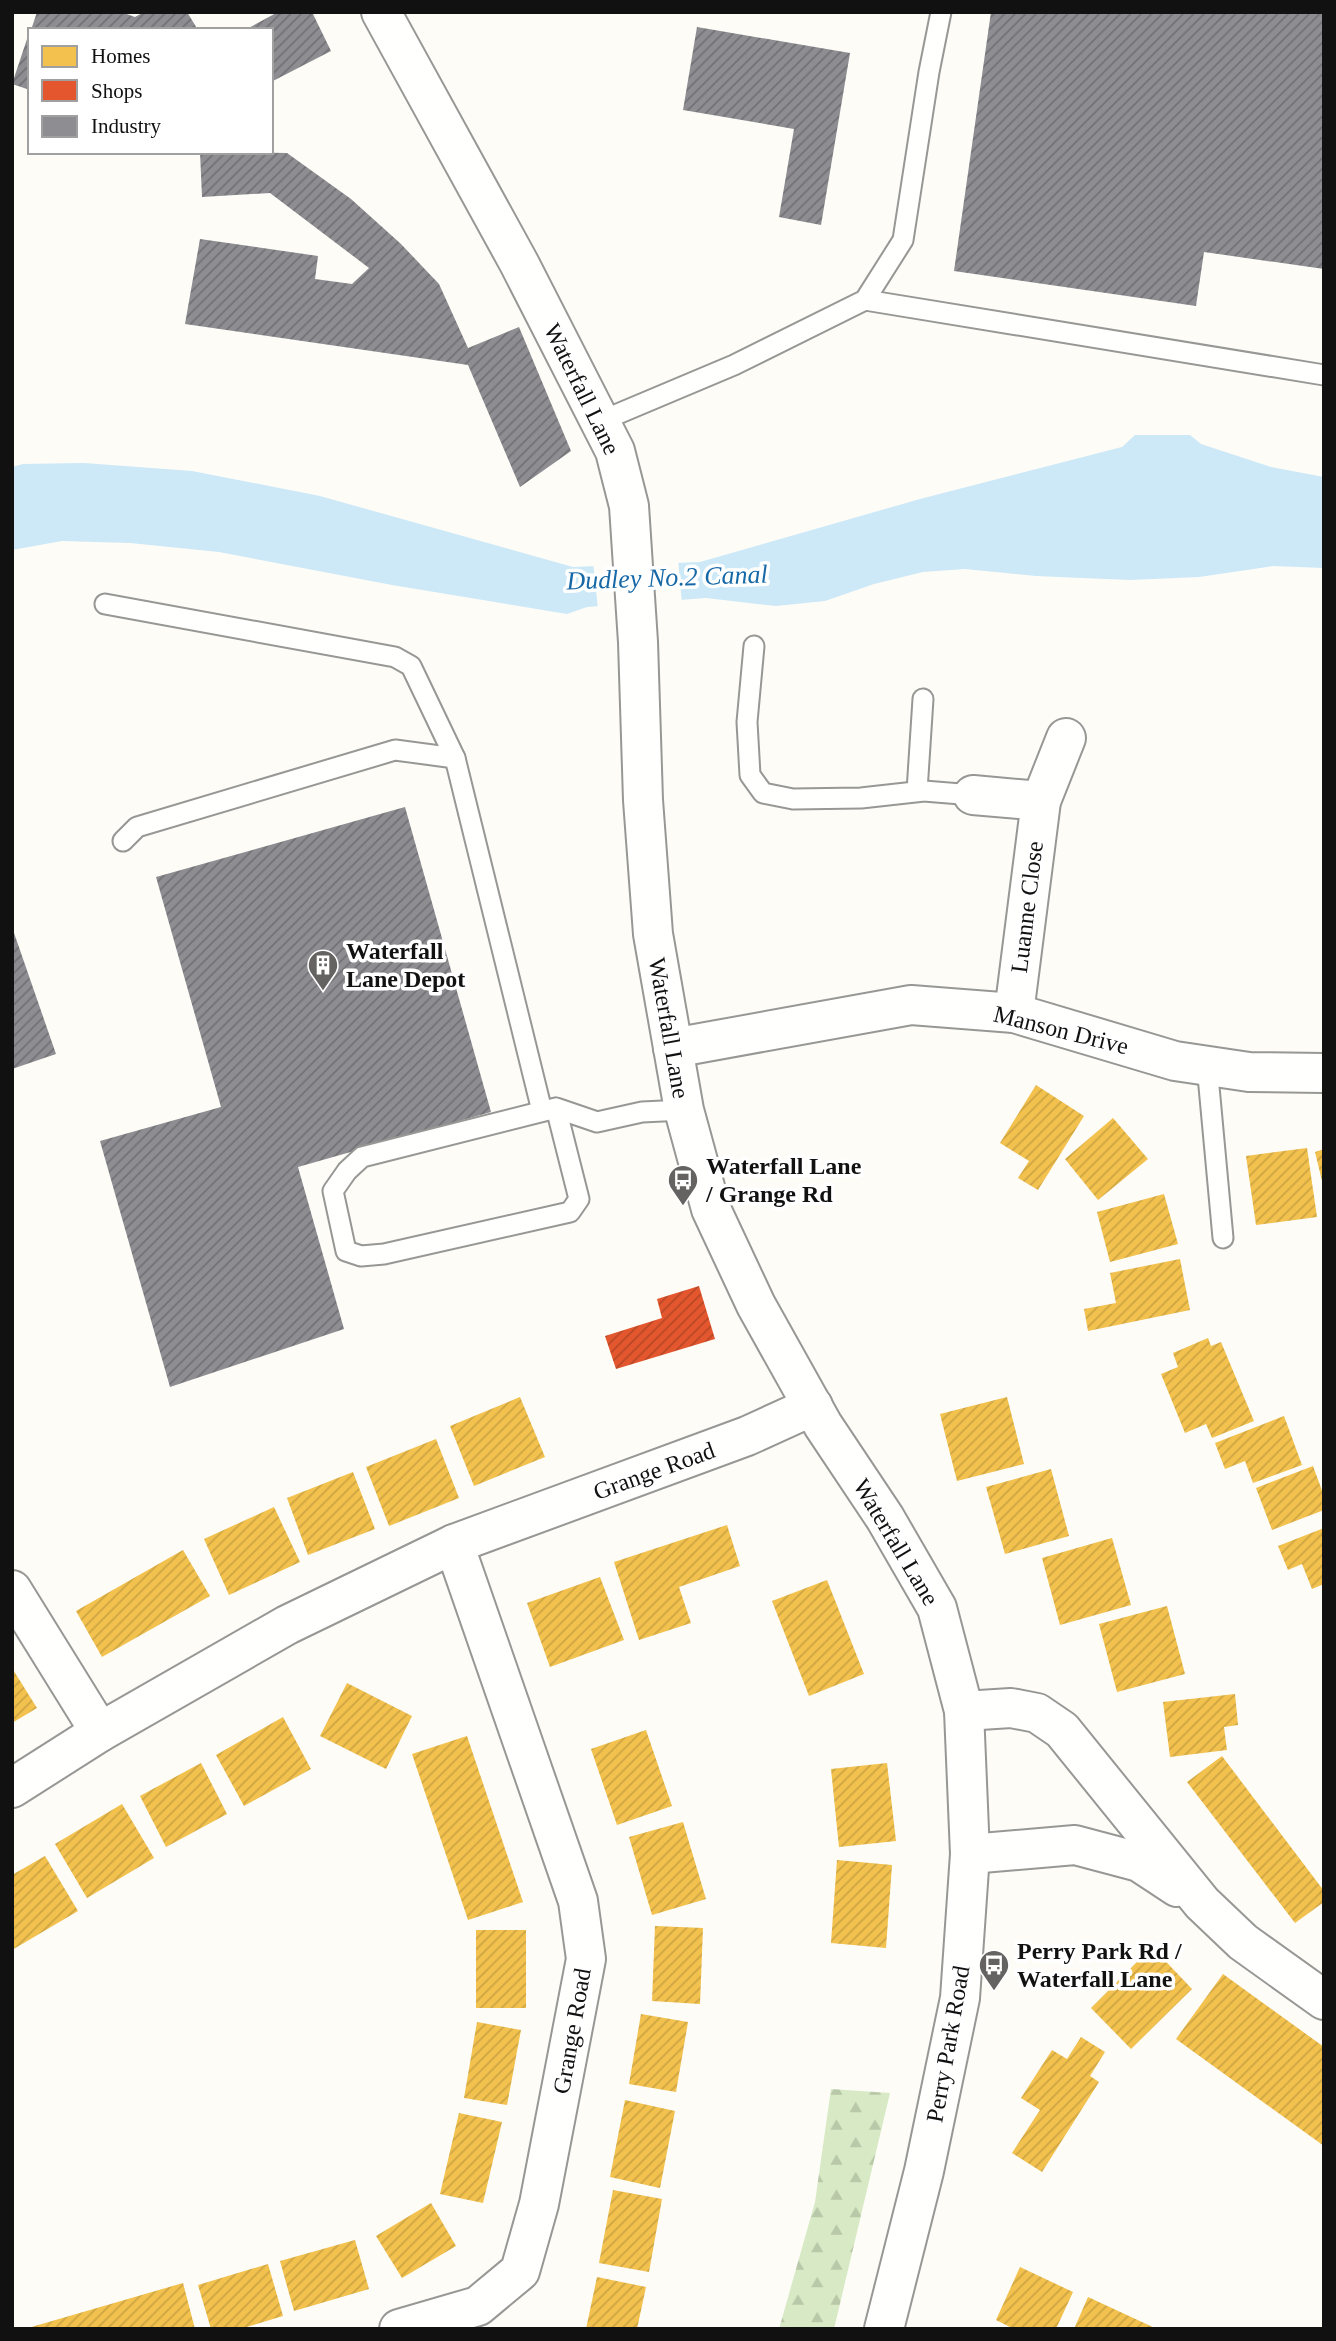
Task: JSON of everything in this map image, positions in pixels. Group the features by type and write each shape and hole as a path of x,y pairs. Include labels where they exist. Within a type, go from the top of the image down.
{"street":[{"name":"Waterfall Lane","path":"381,12 519,263 615,451 629,506 638,642 643,800 653,934 684,1110 711,1209 756,1306 813,1406 885,1518 937,1608 964,1712"},
{"name":"Luanne Close","path":"1014,1013 1041,801 1066,738"},
{"path":"973,795 1041,801"},
{"name":"Manson Drive","path":"673,1048 911,1004 1014,1013 1175,1060 1207,1066 1249,1072 1324,1073"},
{"name":"Grange Road","path":"12,1788 100,1732 287,1625 454,1544 747,1436 813,1406"},
{"name":"Grange Road","path":"399,2329 478,2306 520,2272 540,2204 586,1959 578,1901 454,1544"},
{"path":"12,1590 100,1732"},
{"path":"964,1712 1011,1708 1037,1713 1062,1730 1202,1903 1243,1942 1324,2000"},
{"name":"Perry Park Road","path":"884,2329 924,2171 960,1998 970,1854 964,1712"},
{"path":"970,1854 1075,1845 1139,1862 1202,1903"}],"lane":[{"path":"601,421 734,365 865,300 903,240 941,12"},
{"path":"865,300 1324,375"},
{"path":"105,604 395,657 411,666 455,758 549,1109 579,1199 570,1212 384,1254 361,1256 346,1251 333,1191 347,1171 362,1157 549,1109 597,1122 642,1112 684,1110"},
{"path":"754,646 747,722 749,762 750,775 763,793 793,799 861,798 918,791 973,795"},
{"path":"918,791 923,699"},
{"path":"123,841 138,827 395,750 455,758"},
{"path":"1207,1066 1223,1238"}],"green space":[{"path":"831,2089 890,2093 834,2329 779,2329 815,2202"}],"water":[{"name":"Dudley No.2 Canal","path":"1135,435 1190,435 1201,444 1271,467 1324,477 1324,568 1273,566 1199,577 1130,580 1036,576 965,569 923,572 874,584 825,601 776,606 706,598 587,607 567,614 392,585 219,552 130,543 62,541 12,550 12,467 23,464 84,463 192,471 320,496 573,567 700,562 920,499 1122,447"}],"pier":[{"path":"678,559 682,604 598,609 593,562"}],"building: Homes":[{"path":"1036,1085 1084,1116 1038,1190 1018,1178 1029,1161 1000,1143"},
{"path":"1113,1118 1148,1159 1098,1200 1065,1159"},
{"path":"1307,1148 1317,1217 1256,1225 1246,1156"},
{"path":"1324,1149 1324,1185 1323,1185 1315,1152"},
{"path":"1164,1194 1178,1244 1110,1262 1097,1212"},
{"path":"1180,1259 1190,1310 1088,1331 1084,1309 1116,1303 1110,1273"},
{"path":"1208,1338 1211,1346 1221,1342 1254,1421 1212,1438 1206,1424 1185,1433 1161,1374 1178,1367 1173,1353"},
{"path":"520,1397 545,1457 474,1486 450,1426"},
{"path":"1007,1397 1024,1464 957,1481 940,1414"},
{"path":"1284,1416 1302,1465 1253,1483 1245,1461 1225,1469 1215,1443"},
{"path":"436,1439 459,1498 389,1526 366,1467"},
{"path":"1313,1466 1324,1496 1324,1510 1272,1530 1256,1488"},
{"path":"1051,1469 1069,1536 1005,1554 986,1487"},
{"path":"353,1472 375,1529 308,1555 287,1498"},
{"path":"274,1507 300,1562 229,1595 204,1539"},
{"path":"727,1525 740,1566 679,1587 691,1623 639,1640 614,1562"},
{"path":"1324,1528 1324,1584 1312,1589 1302,1564 1288,1570 1278,1546"},
{"path":"1112,1538 1131,1605 1060,1625 1042,1558"},
{"path":"183,1550 210,1596 102,1657 76,1611"},
{"path":"600,1577 624,1640 550,1667 527,1603"},
{"path":"827,1580 864,1674 809,1696 772,1601"},
{"path":"1167,1606 1185,1674 1117,1692 1099,1624"},
{"path":"12,1668 37,1708 12,1723"},
{"path":"347,1683 412,1716 386,1769 320,1736"},
{"path":"1235,1694 1238,1725 1224,1727 1227,1750 1170,1757 1163,1702"},
{"path":"283,1717 311,1769 244,1806 216,1755"},
{"path":"646,1730 672,1806 617,1825 591,1749"},
{"path":"467,1736 523,1902 468,1920 412,1754"},
{"path":"1222,1756 1324,1891 1324,1902 1295,1923 1187,1782"},
{"path":"201,1763 227,1814 166,1847 140,1796"},
{"path":"887,1763 896,1841 839,1847 831,1769"},
{"path":"122,1804 154,1858 87,1898 55,1844"},
{"path":"683,1822 706,1899 652,1915 629,1837"},
{"path":"45,1856 78,1911 12,1950 12,1875"},
{"path":"837,1860 892,1865 886,1948 831,1943"},
{"path":"655,1926 703,1928 700,2004 652,2001"},
{"path":"476,1930 526,1930 526,2008 476,2008"},
{"path":"1152,1947 1192,1989 1131,2049 1091,2008"},
{"path":"1223,1974 1324,2047 1324,2146 1176,2039"},
{"path":"641,2014 688,2022 676,2092 629,2084"},
{"path":"477,2022 521,2030 507,2105 464,2098"},
{"path":"1081,2037 1105,2052 1090,2076 1099,2082 1042,2172 1012,2153 1040,2110 1021,2098 1052,2050 1067,2059"},
{"path":"625,2100 675,2111 660,2188 610,2177"},
{"path":"459,2113 502,2122 483,2203 440,2194"},
{"path":"613,2190 662,2199 649,2272 599,2263"},
{"path":"431,2203 456,2246 402,2278 376,2236"},
{"path":"355,2240 369,2289 294,2311 280,2261"},
{"path":"268,2264 283,2316 240,2329 211,2329 198,2285"},
{"path":"1020,2267 1073,2292 1056,2329 1014,2329 996,2320"},
{"path":"597,2277 646,2287 637,2329 586,2329"},
{"path":"183,2283 195,2329 28,2329 28,2328"},
{"path":"1088,2297 1157,2329 1074,2329"}],"building: Shops":[{"path":"699,1286 715,1339 616,1369 605,1336 662,1318 657,1299"}],"building: Industry":[{"path":"37,12 121,12 135,17 144,12 187,12 197,28 32,28"},
{"path":"278,12 312,12 331,51 273,81 273,28 249,28"},
{"path":"991,12 1324,12 1324,269 1204,252 1196,306 954,271"},
{"path":"697,27 850,53 821,225 779,217 794,129 683,110"},
{"path":"28,36 28,89 12,84"},
{"path":"287,153 351,199 401,244 439,284 468,348 519,327 571,451 520,487 468,365 185,324 200,239 318,256 315,279 352,284 369,268 270,193 202,197 200,154"},
{"name":"Waterfall Lane Depot","path":"405,807 491,1112 298,1167 344,1329 170,1387 100,1141 221,1107 156,877"},
{"path":"12,931 56,1054 12,1069"}],"place":[{"name":"Waterfall Lane Depot","path":"323,992"},
{"name":"Waterfall Lane / Grange Rd","path":"683,1207"},
{"name":"Perry Park Rd / Waterfall Lane","path":"994,1992"}]}
